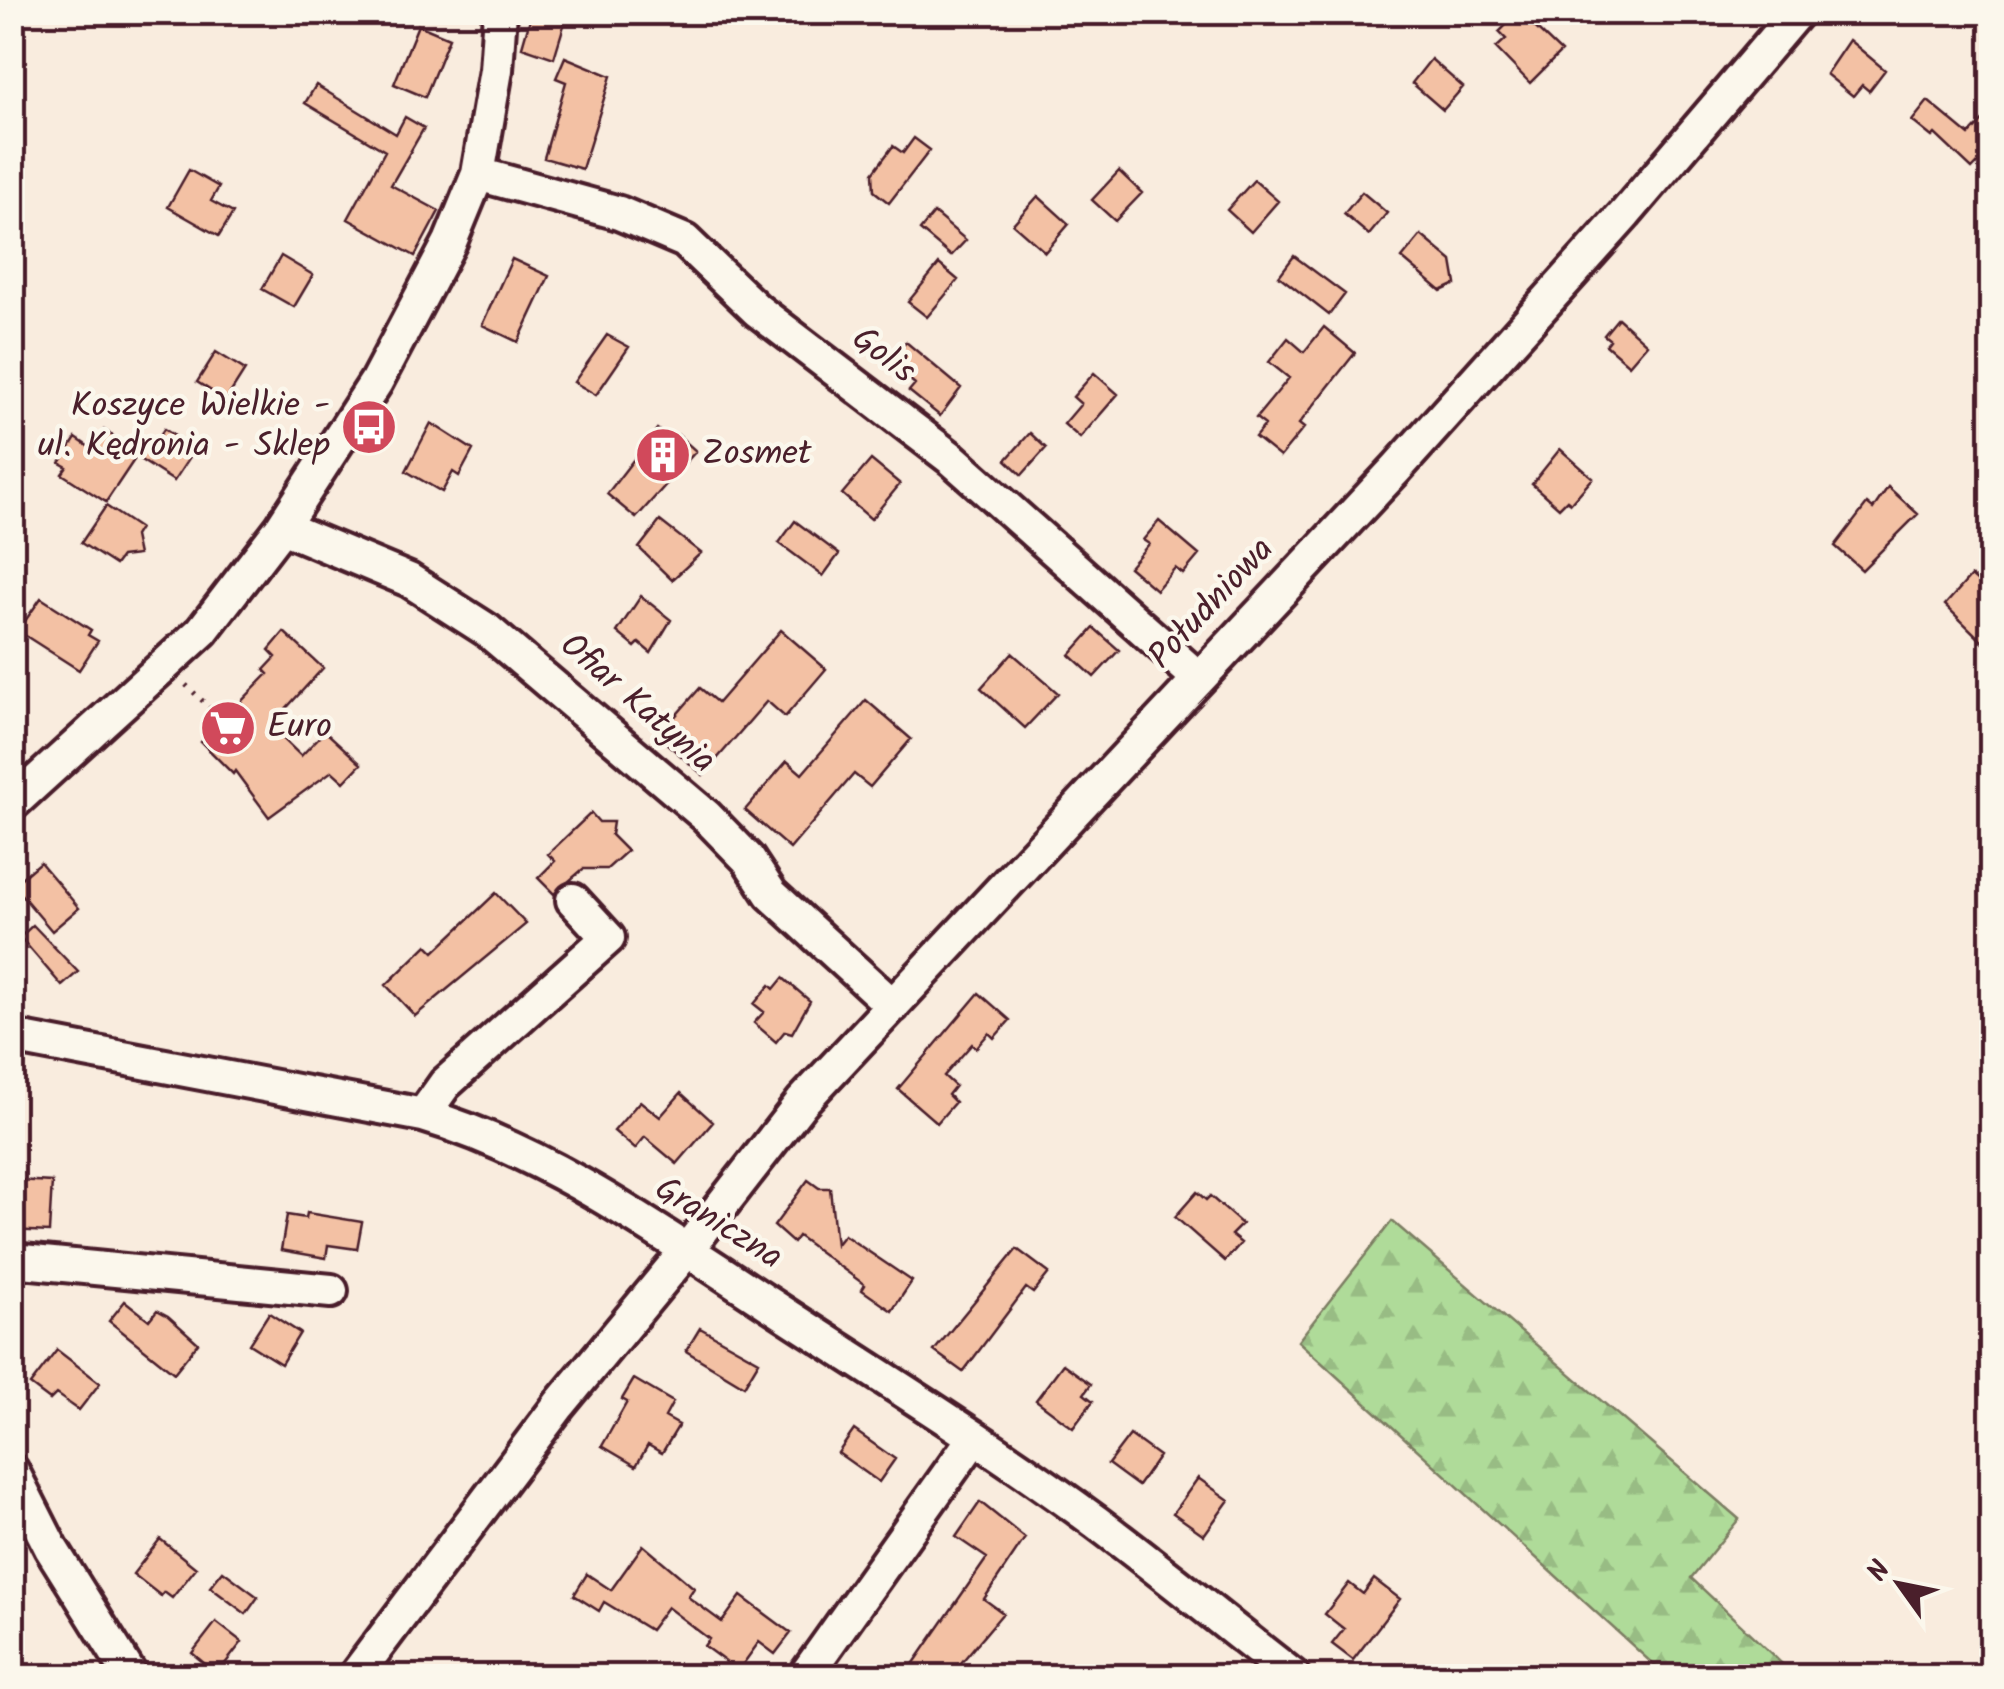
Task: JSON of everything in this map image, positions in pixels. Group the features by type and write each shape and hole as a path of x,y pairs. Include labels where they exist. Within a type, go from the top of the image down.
{"street":[{"path":"12,804 202,631 282,527 376,382 450,242 478,174 496,70 500,12"},
{"name":"Południowa","path":"355,1676 558,1404 687,1250 802,1102 1396,469 1625,214 1796,12"},
{"name":"Golis","path":"478,174 619,213 685,241 758,310 952,459 1197,677"},
{"name":"Ofiar Katynia","path":"282,527 409,580 487,630 706,816 748,859 771,894 893,1006"},
{"path":"423,1115 445,1084 608,938 573,900"},
{"name":"Graniczna","path":"12,1038 423,1115 478,1131 687,1250 974,1438 1095,1522 1293,1676"},
{"path":"12,1260 331,1290"},
{"path":"805,1676 974,1438"},
{"path":"12,1471 51,1548 131,1676"}],"green space":[{"path":"1392,1221 1739,1519 1691,1578 1795,1676 1666,1676 1298,1341"}],"building":[{"path":"532,12 568,12 554,58 522,47"},
{"path":"1519,12 1561,52 1530,83 1496,48 1506,39 1499,32"},
{"path":"418,25 449,38 425,97 394,84"},
{"path":"1849,40 1885,70 1869,91 1862,85 1853,96 1826,74"},
{"path":"565,57 611,76 582,169 544,158 566,82 556,78"},
{"path":"1431,59 1463,87 1443,110 1412,83"},
{"path":"316,85 396,134 405,117 424,128 391,185 439,211 415,256 348,219 385,151 305,103"},
{"path":"1928,101 1969,135 1992,111 1992,148 1972,169 1935,134 1932,137 1912,121"},
{"path":"914,138 930,150 889,203 874,191 873,173 893,146 903,153"},
{"path":"189,170 219,187 211,201 233,213 219,236 168,207"},
{"path":"1119,171 1142,193 1115,221 1092,200"},
{"path":"1254,180 1278,201 1251,232 1227,210"},
{"path":"1362,192 1387,213 1369,235 1344,214"},
{"path":"1038,196 1069,224 1045,252 1013,224"},
{"path":"934,213 966,240 951,256 920,230"},
{"path":"1421,235 1452,261 1456,284 1441,291 1402,258"},
{"path":"281,256 313,275 294,307 262,289"},
{"path":"1294,256 1345,294 1329,315 1279,276"},
{"path":"512,259 549,276 518,342 482,325"},
{"path":"939,264 958,280 927,317 908,302"},
{"path":"1618,318 1647,344 1629,365 1606,345 1610,340 1604,335"},
{"path":"1324,327 1355,353 1299,424 1304,428 1280,457 1255,437 1265,425 1256,418 1289,378 1269,362 1288,338 1304,352"},
{"path":"607,335 629,347 596,395 574,382"},
{"path":"906,342 961,388 940,416 909,391 915,384 889,363"},
{"path":"216,352 245,370 226,400 197,382"},
{"path":"1094,373 1118,394 1080,438 1064,424 1081,404 1073,397"},
{"path":"431,423 473,450 459,476 453,472 442,492 406,471"},
{"path":"164,429 195,449 174,481 136,457 106,502 62,474 67,467 60,463 76,438 92,449 104,430 139,453 150,436 157,440"},
{"path":"657,429 672,442 678,435 696,451 636,518 607,494"},
{"path":"1030,433 1046,448 1022,475 1006,460"},
{"path":"1560,449 1593,478 1571,503 1567,500 1559,508 1532,484"},
{"path":"871,460 900,484 871,519 842,494"},
{"path":"1888,487 1918,514 1862,570 1835,546 1867,504 1873,509"},
{"path":"106,506 139,528 134,536 138,555 121,557 115,565 81,543"},
{"path":"660,521 701,553 672,580 639,548"},
{"path":"795,521 839,554 823,576 779,543"},
{"path":"1159,521 1199,555 1183,574 1175,568 1156,590 1129,567 1149,544 1143,540"},
{"path":"1971,576 1992,594 1992,651 1945,605"},
{"path":"641,596 671,620 651,653 639,643 635,647 617,632"},
{"path":"41,598 91,630 88,635 98,641 79,670 18,631"},
{"path":"1094,628 1119,650 1094,677 1070,655"},
{"path":"781,630 826,669 785,717 767,701 703,775 658,736 700,688 718,703"},
{"path":"284,632 323,668 270,726 301,756 325,731 361,764 344,782 332,771 269,817 235,771 233,774 201,742 216,728 210,708 229,714 268,674 264,670 276,657 269,650"},
{"path":"1012,653 1058,693 1025,728 981,688"},
{"path":"866,700 911,739 870,787 854,774 790,849 745,810 787,761 802,774"},
{"path":"591,813 599,822 613,822 611,835 627,851 607,869 583,869 554,894 538,878 555,861 548,854"},
{"path":"40,862 79,908 52,931 13,885"},
{"path":"496,893 526,924 415,1016 386,985 427,945 434,952"},
{"path":"33,925 78,972 62,986 20,937"},
{"path":"783,978 810,1001 792,1033 785,1031 776,1042 754,1023 764,1012 754,1004 770,985 774,989"},
{"path":"979,993 1010,1020 994,1038 989,1033 976,1048 972,1044 944,1076 955,1086 948,1095 955,1102 937,1123 898,1089"},
{"path":"681,1093 713,1122 677,1164 645,1137 635,1149 614,1131 640,1101 660,1117"},
{"path":"16,1180 52,1182 49,1232 12,1230"},
{"path":"808,1180 819,1188 830,1188 836,1245 844,1235 912,1281 892,1311 862,1290 865,1285 798,1236 793,1243 774,1226"},
{"path":"1197,1192 1206,1200 1210,1196 1242,1224 1231,1235 1241,1243 1225,1261 1175,1217"},
{"path":"307,1213 362,1222 357,1249 328,1245 326,1258 281,1250 287,1215 306,1218"},
{"path":"1017,1249 1049,1273 1033,1293 1026,1288 963,1372 934,1351"},
{"path":"125,1301 149,1320 157,1310 168,1316 198,1343 174,1373 109,1321"},
{"path":"269,1313 300,1333 281,1364 249,1344"},
{"path":"700,1328 759,1361 744,1386 686,1351"},
{"path":"57,1350 100,1383 79,1410 56,1394 50,1400 30,1385"},
{"path":"1063,1364 1091,1384 1084,1394 1093,1401 1073,1428 1036,1400"},
{"path":"634,1379 673,1402 665,1417 679,1425 662,1453 648,1445 636,1466 602,1446 627,1402 622,1399"},
{"path":"854,1430 895,1459 879,1482 838,1453"},
{"path":"1130,1435 1159,1456 1138,1486 1108,1464"},
{"path":"1198,1478 1229,1500 1204,1535 1173,1513"},
{"path":"980,1502 1025,1538 984,1599 1003,1613 950,1676 905,1676 987,1558 956,1537"},
{"path":"160,1539 196,1568 172,1598 164,1592 161,1596 133,1574"},
{"path":"643,1545 694,1588 688,1597 722,1622 741,1596 791,1633 775,1654 759,1642 738,1671 704,1646 709,1639 667,1607 650,1630 604,1602 599,1611 574,1595 587,1574 611,1590"},
{"path":"223,1571 258,1597 246,1614 210,1587"},
{"path":"1374,1579 1400,1599 1353,1660 1332,1644 1344,1629 1325,1614 1349,1583 1363,1594"},
{"path":"216,1622 242,1642 217,1674 192,1653"}],"place":[{"name":"Koszyce Wielkie - ul. Kędronia - Sklep","path":"369,427"},
{"name":"Zosmet","path":"663,455"},
{"name":"Euro","path":"228,728"}]}
